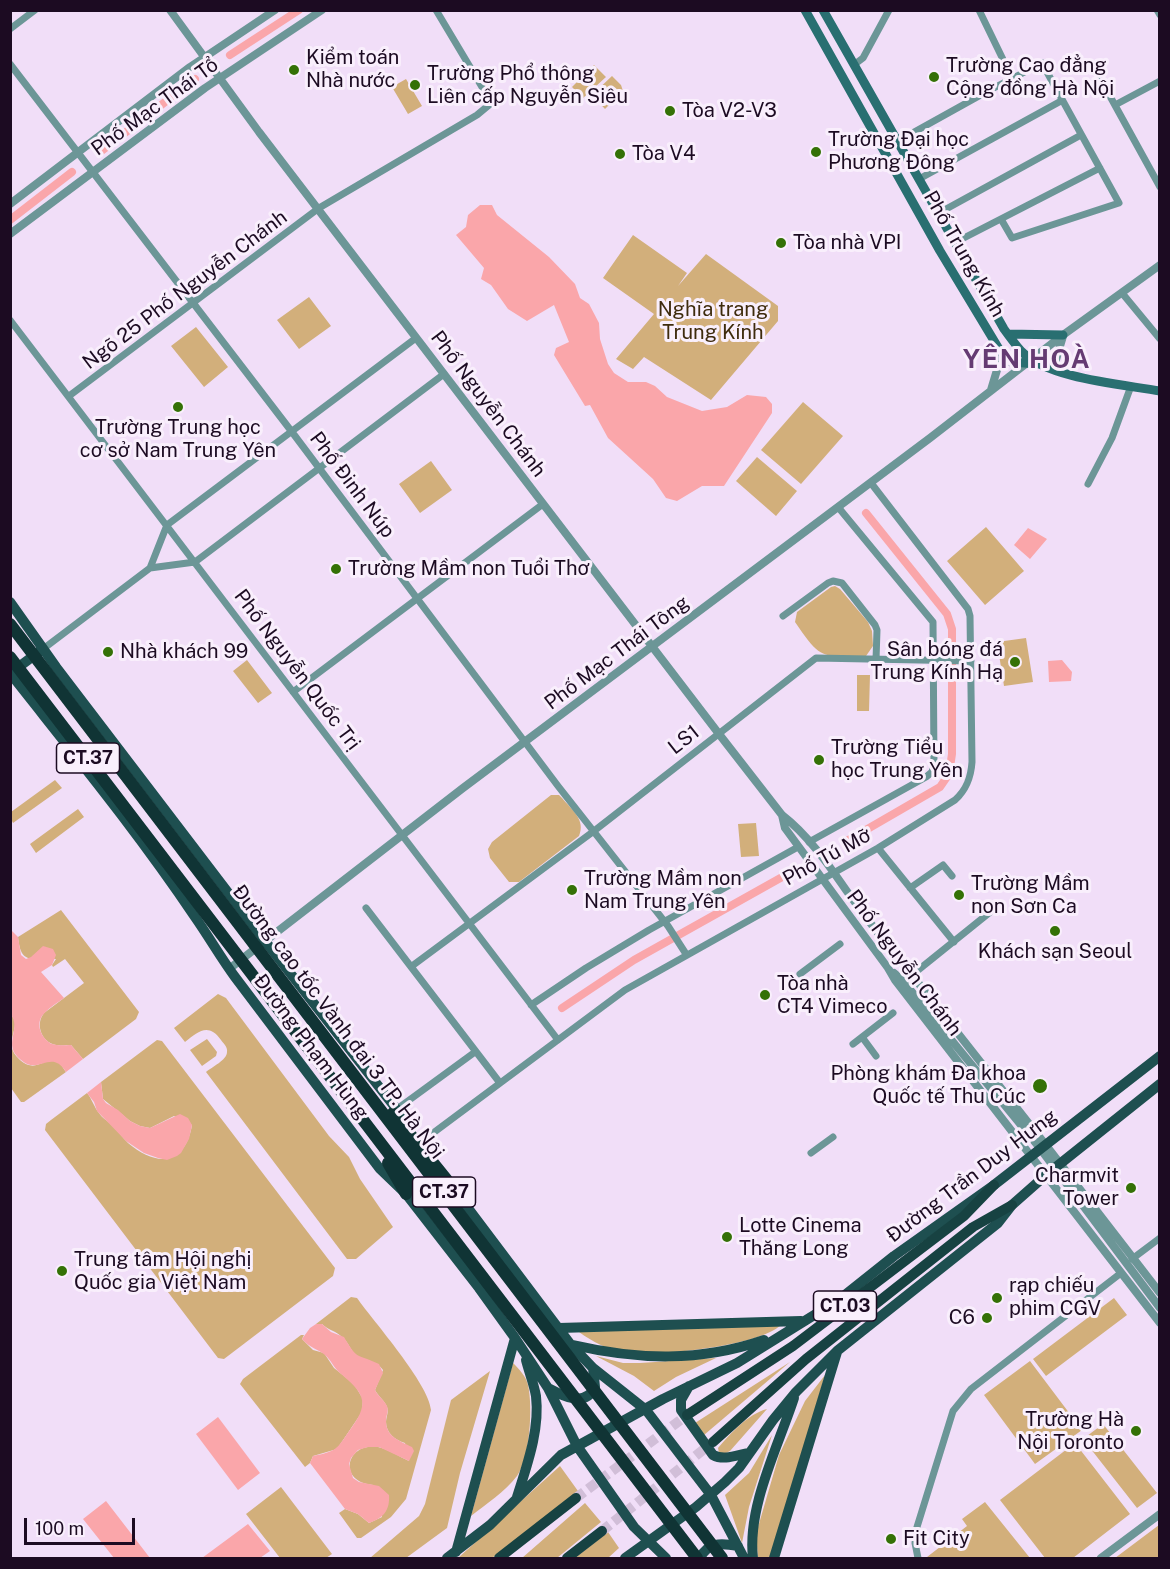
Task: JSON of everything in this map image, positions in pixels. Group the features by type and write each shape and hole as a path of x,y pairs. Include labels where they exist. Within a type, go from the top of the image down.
{"highway":[{"name":"Đường cao tốc Vành đai 3 TP. Hà Nội","path":"10,624 722,1558"},
{"name":"Đường cao tốc Vành đai 3 TP. Hà Nội","path":"10,657 698,1558"},
{"path":"164,827 189,849 447,1180"},
{"path":"165,860 247,980 388,1162 406,1194"},
{"name":"CT.03","path":"687,1415 793,1346 964,1216 994,1185"},
{"name":"CT.03","path":"713,1442 806,1359 973,1227 1012,1205"},
{"path":"499,1558 576,1498"},
{"path":"567,1558 602,1531"}],"main road":[{"name":"Phố Trung Kính","path":"805,10 952,271 999,349 1011,362 1033,362 1057,371 1160,391"},
{"name":"Phố Trung Kính","path":"824,10 954,243 1008,334 1033,362"},
{"path":"1008,334 1063,335"},
{"name":"Đường Phạm Hùng","path":"10,603 265,941 397,1108 447,1180 571,1345 594,1368 646,1410 711,1495 744,1558"},
{"path":"11,673 43,649"},
{"name":"Đường Phạm Hùng","path":"11,673 122,817 196,918 229,969 381,1169 406,1194 515,1338 548,1388 577,1446 634,1527 666,1558"},
{"name":"Đường Trần Duy Hưng","path":"452,1555 490,1525 561,1455 690,1385 737,1363 840,1299 994,1185 1160,1056"},
{"path":"625,1558 711,1495 739,1468 796,1392 837,1351 998,1222 1012,1205 1046,1175 1160,1084"},
{"path":"559,1328 804,1321"},
{"path":"571,1345 606,1353 656,1358 713,1354 782,1335"},
{"path":"452,1555 515,1338"},
{"path":"774,1558 837,1351"},
{"path":"516,1500 531,1447 536,1412 536,1395 525,1353"},
{"path":"548,1388 575,1400 587,1397 595,1387 594,1368"},
{"path":"690,1385 681,1400 681,1410 713,1455 726,1458 749,1453"},
{"path":"753,1558 751,1541 757,1509 796,1392"},
{"path":"698,1558 707,1548 715,1544 738,1546"}],"street":[{"path":"10,29 35,10"},
{"name":"Phố Nguyễn Chánh","path":"170,10 259,132 718,734 782,815 793,823 834,873 899,962 912,975 1160,1293"},
{"name":"Phố Mạc Thái Tổ","path":"10,204 205,57 275,10"},
{"name":"Phố Mạc Thái Tổ","path":"10,234 220,78 322,10"},
{"path":"436,10 482,87 488,81"},
{"path":"855,64 863,58 889,10"},
{"path":"1157,10 1160,15"},
{"path":"979,11 1012,78"},
{"path":"898,141 1042,63 1119,203 1012,238 1001,219"},
{"name":"Phố Đinh Núp","path":"10,64 292,432 525,743 667,923 686,954"},
{"path":"1095,69 1160,188"},
{"path":"1115,105 1160,81"},
{"name":"Ngõ 25 Phố Nguyễn Chánh","path":"69,396 319,208 477,116 495,100 482,87"},
{"path":"919,179 1062,101"},
{"path":"938,214 1081,135"},
{"path":"954,243 1100,168"},
{"name":"Phố Mạc Thái Tông","path":"229,969 403,836 428,814 871,483 991,390 1033,362 1063,335 1160,265"},
{"path":"1122,293 1160,339"},
{"name":"Phố Nguyễn Quốc Trị","path":"10,320 558,1040"},
{"path":"1057,371 1055,363 1063,335"},
{"path":"150,568 167,525 416,338"},
{"path":"991,390 997,370 999,349"},
{"path":"43,649 150,568 195,562 444,375"},
{"path":"1088,484 1112,438 1131,386"},
{"name":"Phố Tú Mỡ","path":"421,1142 625,990 878,848 955,800 965,789 970,777 972,762 972,624 968,609 871,483"},
{"path":"294,692 543,504"},
{"name":"Phố Tú Mỡ","path":"809,842 932,772 935,762 934,627 931,619 838,507"},
{"path":"783,616 828,584 833,582 842,584 875,625 877,630 876,660"},
{"name":"LS1","path":"412,966 594,831 816,658 971,661"},
{"name":"Phố Nguyễn Chánh","path":"782,815 785,828 798,847 895,980 1160,1323"},
{"name":"Phố Tú Mỡ","path":"531,1005 586,968 798,847"},
{"path":"878,848 954,942"},
{"path":"910,888 944,865 952,876"},
{"path":"366,908 500,1083"},
{"path":"912,975 994,909"},
{"path":"800,974 840,944"},
{"path":"899,962 903,981"},
{"path":"888,968 903,981 1039,1147 1160,1308"},
{"path":"853,1044 893,1013"},
{"path":"862,1037 876,1056"},
{"path":"397,1108 475,1052"},
{"path":"1002,1118 1014,1123 1020,1117 1020,1112"},
{"path":"811,1153 833,1137"},
{"path":"1066,1203 1065,1197 1070,1190 1082,1194"},
{"path":"1132,1259 1160,1238"},
{"path":"918,1558 915,1543 917,1527 949,1422 958,1403 971,1389 1120,1273"},
{"path":"1101,1558 1160,1514"}],"green space":[{"path":"594,65 606,77 583,98 572,87"},
{"path":"612,76 621,85 623,91 605,109 592,95"},
{"path":"406,79 422,106 408,114 392,87"},
{"name":"Nghĩa trang Trung Kính","path":"633,235 687,273 678,286 706,254 778,306 778,321 711,400 644,357 633,369 616,359 654,314 603,278"},
{"path":"309,297 331,326 299,349 277,320"},
{"path":"196,327 228,367 204,387 171,346"},
{"path":"803,402 843,436 801,484 761,450"},
{"path":"757,457 797,491 776,516 736,481"},
{"path":"431,461 452,490 420,513 399,484"},
{"path":"986,527 1024,571 985,605 947,561"},
{"path":"835,586 868,622 872,631 873,646 866,656 823,654 811,644 795,622 797,612"},
{"name":"Sân bóng đá Trung Kính Hạ","path":"1026,638 1033,682 1004,686 997,642"},
{"path":"247,660 272,693 258,703 233,671"},
{"path":"857,675 870,675 869,711 857,711"},
{"path":"55,780 62,788 13,823 11,812"},
{"path":"551,795 559,795 577,816 581,825 579,836 519,882 509,882 490,858 488,849 492,842"},
{"path":"78,809 84,817 36,853 30,844"},
{"path":"756,823 759,856 741,857 738,824"},
{"path":"61,910 139,1012 136,1019 83,1059 71,1045 56,1045 47,1040 41,1032 40,1022 44,1013 84,983 65,959 53,967 56,959 29,958 19,946 18,937"},
{"path":"218,994 226,998 329,1136 349,1157 360,1179 393,1227 356,1259 347,1259 206,1072 225,1058 227,1050 224,1044 212,1031 207,1030 199,1032 185,1042 174,1028"},
{"path":"10,1013 15,1020 12,1048 18,1058 31,1066 51,1060 56,1061 66,1072 24,1102 21,1102 11,1088"},
{"path":"207,1039 217,1052 216,1056 202,1066 190,1050"},
{"path":"157,1040 162,1041 335,1268 333,1276 224,1359 218,1358 45,1130 46,1124 87,1093 100,1115 139,1151 159,1159 176,1155 188,1139 192,1125 174,1116 150,1128 140,1126 130,1121 103,1099 101,1082"},
{"path":"351,1297 357,1298 400,1353 421,1385 431,1410 406,1499 391,1517 361,1538 357,1538 339,1513 345,1509 358,1514 369,1523 382,1517 373,1485 354,1477 350,1470 353,1456 359,1450 367,1447 378,1447 409,1461 405,1443 389,1433 386,1422 387,1407 375,1390 383,1370 377,1364 357,1356 340,1335 322,1324 316,1324"},
{"path":"1114,1298 1127,1315 1046,1376 1033,1359"},
{"path":"782,1324 771,1332 732,1344 660,1353 625,1352 613,1349 579,1332"},
{"path":"304,1335 302,1339 313,1350 324,1353 334,1368 354,1384 363,1399 362,1412 337,1449 313,1456 305,1467 240,1384 243,1379"},
{"path":"596,1356 623,1363 716,1358 676,1377 654,1391 634,1376"},
{"path":"1030,1361 1082,1430 1035,1464 984,1395"},
{"path":"790,1362 704,1435 695,1423"},
{"path":"513,1363 520,1370 528,1385 530,1419 525,1457 512,1482 471,1516"},
{"path":"490,1371 460,1473 447,1528 406,1558 370,1558 419,1516 425,1504 451,1400"},
{"path":"825,1375 772,1558 758,1558 756,1534 779,1455 805,1401"},
{"path":"767,1409 730,1451 724,1454 719,1453 718,1448 740,1425 753,1415"},
{"path":"1103,1424 1157,1493 1137,1508 1083,1439"},
{"path":"772,1435 749,1507 742,1543 725,1495 749,1473"},
{"path":"1075,1443 1130,1514 1073,1558 1045,1558 1000,1500"},
{"path":"560,1466 578,1491 492,1558 458,1558"},
{"path":"281,1487 332,1554 326,1558 280,1558 246,1514"},
{"path":"985,1502 1030,1558 927,1557 967,1526 962,1519"},
{"path":"585,1503 601,1522 557,1558 522,1558"},
{"path":"1159,1525 1159,1558 1115,1558"},
{"path":"608,1532 619,1548 608,1558 575,1558"}],"shaded area":[{"path":"480,205 492,205 497,215 549,257 575,284 580,298 589,304 599,323 600,339 608,364 614,373 628,382 646,382 655,386 667,397 702,411 727,407 747,395 766,397 772,404 772,413 724,486 702,486 677,501 666,498 653,479 608,438 590,405 585,406 554,355 556,348 569,342 554,305 527,321 508,309 491,285 481,279 484,268 456,235 466,227 468,215"},
{"path":"1028,528 1047,539 1030,559 1014,545"},
{"path":"1062,660 1072,672 1071,681 1049,682 1048,661"},
{"path":"10,929 18,937 21,955 26,959 43,946 53,949 56,955 52,965 41,972 64,998 44,1013 39,1024 43,1036 49,1042 57,1045 71,1045 83,1059 66,1072 55,1062 27,1064 15,1054 12,1043 14,1025 10,1013"},
{"path":"101,1082 103,1099 106,1103 140,1126 150,1128 180,1114 188,1118 192,1125 189,1139 181,1153 167,1160 144,1153 126,1141 97,1111 87,1093"},
{"path":"316,1324 322,1324 331,1332 344,1337 355,1353 379,1364 383,1373 375,1390 387,1406 388,1431 394,1438 412,1447 414,1451 409,1461 379,1447 358,1450 351,1458 349,1464 353,1478 359,1482 379,1486 389,1495 385,1513 369,1523 358,1514 345,1509 310,1463 313,1456 333,1450 340,1444 358,1418 362,1403 354,1386 327,1357 302,1339"},
{"path":"218,1417 260,1473 238,1490 196,1434"},
{"path":"106,1501 150,1558 114,1558 83,1519"},
{"path":"248,1524 270,1551 260,1558 202,1558"}],"waterway":[{"path":"230,55 299,10"},
{"path":"100,152 195,79"},
{"path":"10,220 72,172"},
{"path":"845,842 940,787 949,774 952,754 952,629 947,614 866,513"},
{"path":"562,1008 634,960 784,876"}],"tunnel":[{"path":"576,1498 687,1415"},
{"path":"602,1531 713,1442"}],"place":[{"name":"Kiểm toán Nhà nước","path":"294,70"},
{"name":"Trường Cao đẳng Cộng đồng Hà Nội","path":"934,77"},
{"name":"Trường Phổ thông Liên cấp Nguyễn Siêu","path":"415,85"},
{"name":"Tòa V2-V3","path":"670,111"},
{"name":"Trường Đại học Phương Đông","path":"816,152"},
{"name":"Tòa V4","path":"620,154"},
{"name":"Tòa nhà VPI","path":"781,243"},
{"name":"Trường Trung học cơ sở Nam Trung Yên","path":"178,407"},
{"name":"Trường Mầm non Tuổi Thơ","path":"336,569"},
{"name":"Nhà khách 99","path":"108,652"},
{"name":"Sân bóng đá Trung Kính Hạ","path":"1015,662"},
{"name":"Trường Tiểu học Trung Yên","path":"819,760"},
{"name":"Trường Mầm non Nam Trung Yên","path":"572,890"},
{"name":"Trường Mầm non Sơn Ca","path":"959,895"},
{"name":"Khách sạn Seoul","path":"1055,931"},
{"name":"Tòa nhà CT4 Vimeco","path":"765,995"},
{"name":"Phòng khám Đa khoa Quốc tế Thu Cúc","path":"1040,1086"},
{"name":"Charmvit Tower","path":"1131,1188"},
{"name":"Lotte Cinema Thăng Long","path":"727,1237"},
{"name":"Trung tâm Hội nghị Quốc gia Việt Nam","path":"62,1271"},
{"name":"rạp chiếu phim CGV","path":"997,1298"},
{"name":"C6","path":"987,1318"},
{"name":"Trường Hà Nội Toronto","path":"1136,1431"},
{"name":"Fit City","path":"891,1539"}],"district":[{"name":"YÊN HOÀ","path":"1027,360"}]}
